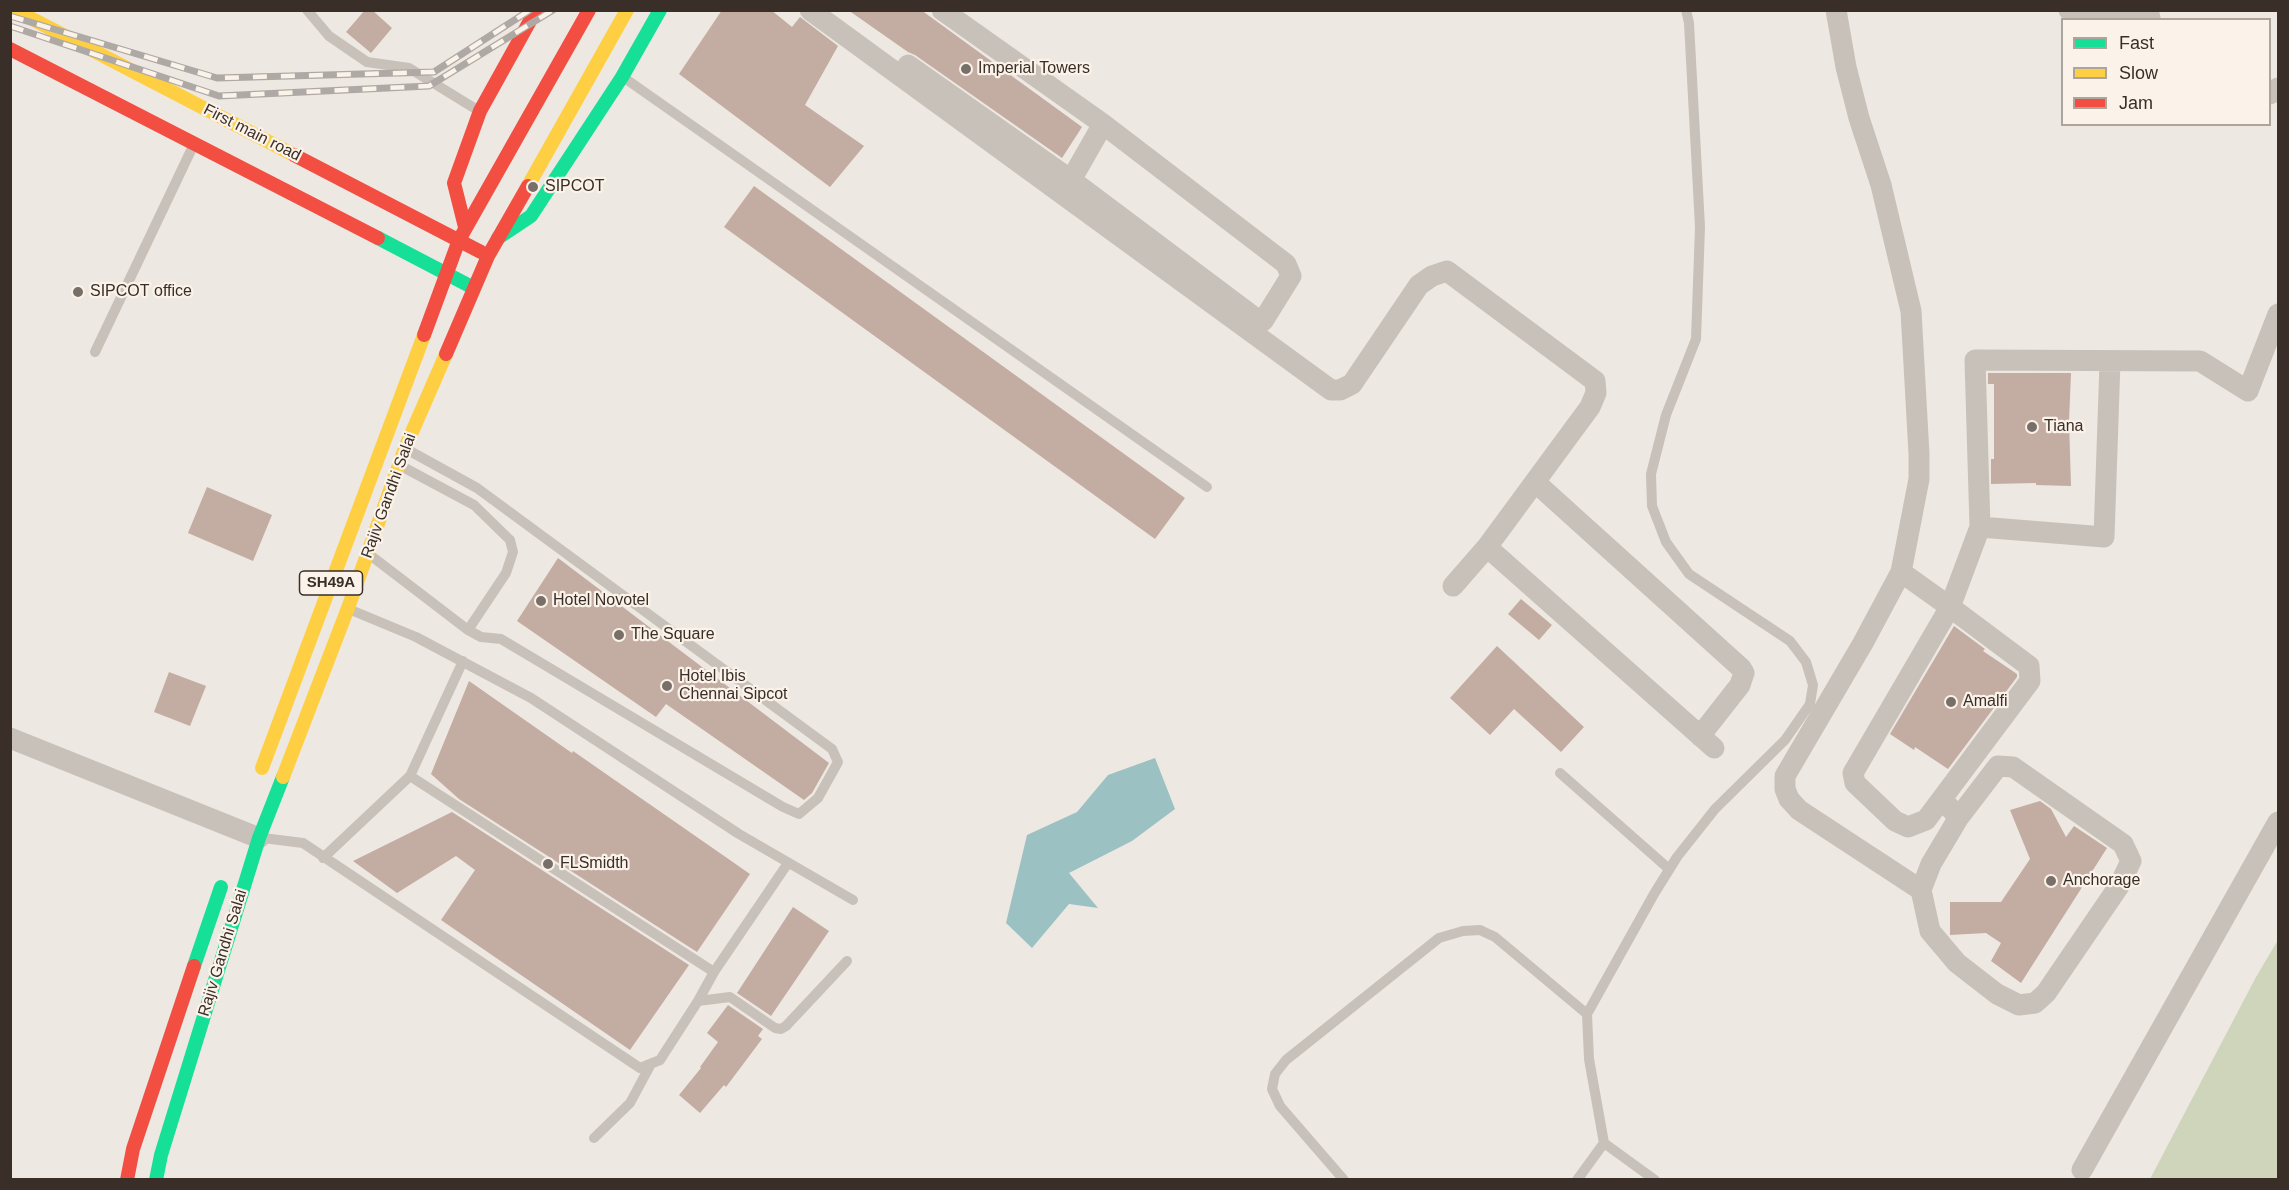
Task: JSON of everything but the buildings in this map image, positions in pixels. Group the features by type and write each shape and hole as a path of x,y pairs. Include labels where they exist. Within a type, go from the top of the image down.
{"main road":[{"name":"First main road","path":"15,10 462,233 488,256"},
{"path":"462,233 453,183 480,111 536,10"},
{"name":"Rajiv Gandhi Salai","path":"255,786 462,233 590,10"},
{"name":"Rajiv Gandhi Salai","path":"156,1179 245,832 348,608 405,448 473,288 488,256 627,10"},
{"path":"498,238 531,216 622,77 660,10"},
{"path":"10,49 473,288"},
{"name":"Rajiv Gandhi Salai","path":"127,1179 133,1149 225,874"}],"street":[{"path":"810,10 1331,390 1340,390 1352,384 1419,285 1432,276 1447,271 1595,381 1596,393 1590,407 1487,547 1453,586"},
{"path":"831,10 1071,180 1255,318 1263,321 1292,276 1287,264 1103,124 942,10"},
{"path":"1836,10 1846,67 1859,118 1881,185 1911,311 1919,454 1918,479 1901,572 1863,643 1785,776 1785,789 1789,799 1799,810 1921,890"},
{"path":"2069,10 2150,16"},
{"path":"1071,180 1103,124"},
{"path":"1901,572 1950,607 2030,666 2031,673 2028,686 1942,800 1926,820 1908,827 1895,821 1855,783 1853,773 1950,607 1980,527 1975,360 2200,361 2248,391 2278,314"},
{"path":"1980,527 2104,537 2110,362"},
{"path":"1487,547 1707,742 1740,685 1744,673 1741,668 1534,482"},
{"path":"10,738 245,832"},
{"path":"1998,766 2013,767 2123,844 2131,861 2119,886 2046,993 2034,1003 2019,1005 1997,994 1957,963 1930,931 1921,890 1931,864 1959,817 1998,766"},
{"path":"1942,800 1959,817"},
{"path":"2080,1175 2278,822"}],"lane":[{"path":"307,10 329,36 367,62 409,68 480,111"},
{"path":"1655,1179 1604,1143 1589,1059 1587,1014 1669,869 1715,809 1785,740 1810,704 1813,686 1806,662 1790,641 1689,574 1666,542 1652,506 1651,474 1666,415 1696,339 1700,227 1689,24 1686,10"},
{"path":"622,77 1207,487"},
{"path":"95,352 195,144"},
{"path":"368,553 468,630 481,637 501,639 783,807 799,814 818,798 838,762 832,749 477,488 405,448 384,440"},
{"path":"399,465 474,505 510,540 513,552 506,573 468,630"},
{"path":"348,608 416,637 531,698 739,834 853,900"},
{"path":"323,858 410,776 463,661"},
{"path":"1560,773 1669,869"},
{"path":"410,776 714,972"},
{"path":"245,832 303,843 640,1068 660,1060 714,972 788,863"},
{"path":"1344,1179 1280,1106 1272,1089 1275,1074 1286,1060 1439,938 1463,931 1480,930 1495,937 1587,1014"},
{"path":"698,1001 730,996 775,1028 781,1029 847,961"},
{"path":"594,1138 630,1103 651,1064"},
{"path":"1577,1179 1604,1143"}],"green space":[{"path":"2278,940 2278,1179 2150,1179 2256,977"}],"water":[{"path":"1155,758 1175,809 1132,841 1069,873 1098,908 1069,904 1032,948 1006,923 1027,835 1077,812 1108,775"}],"railway":[{"path":"10,16 217,78 434,72 530,10"},
{"path":"10,26 219,96 429,86 553,10"}],"traffic: fast":[{"path":"498,238 531,216 622,77 660,10"},
{"path":"378,238 468,285"},
{"path":"156,1180 161,1155 259,838 283,777"},
{"path":"194,966 221,887"}],"traffic: slow":[{"path":"15,10 294,155"},
{"path":"528,186 627,10"},
{"path":"262,768 424,335"},
{"path":"283,777 348,608 405,448 446,354"}],"traffic: jam":[{"path":"465,227 454,183 480,111 536,10"},
{"path":"424,335 459,240 589,10"},
{"path":"10,49 378,238"},
{"path":"294,155 481,252"},
{"path":"446,354 488,256 528,186"},
{"path":"127,1180 133,1149 194,966"}],"place":[{"name":"Imperial Towers","path":"966,69"},
{"name":"SIPCOT","path":"533,187"},
{"name":"SIPCOT office","path":"78,292"},
{"name":"Tiana","path":"2032,427"},
{"name":"Hotel Novotel","path":"541,601"},
{"name":"The Square","path":"619,635"},
{"name":"Hotel Ibis Chennai Sipcot","path":"667,686"},
{"name":"Amalfi","path":"1951,702"},
{"name":"FLSmidth","path":"548,864"},
{"name":"Anchorage","path":"2051,881"}]}
